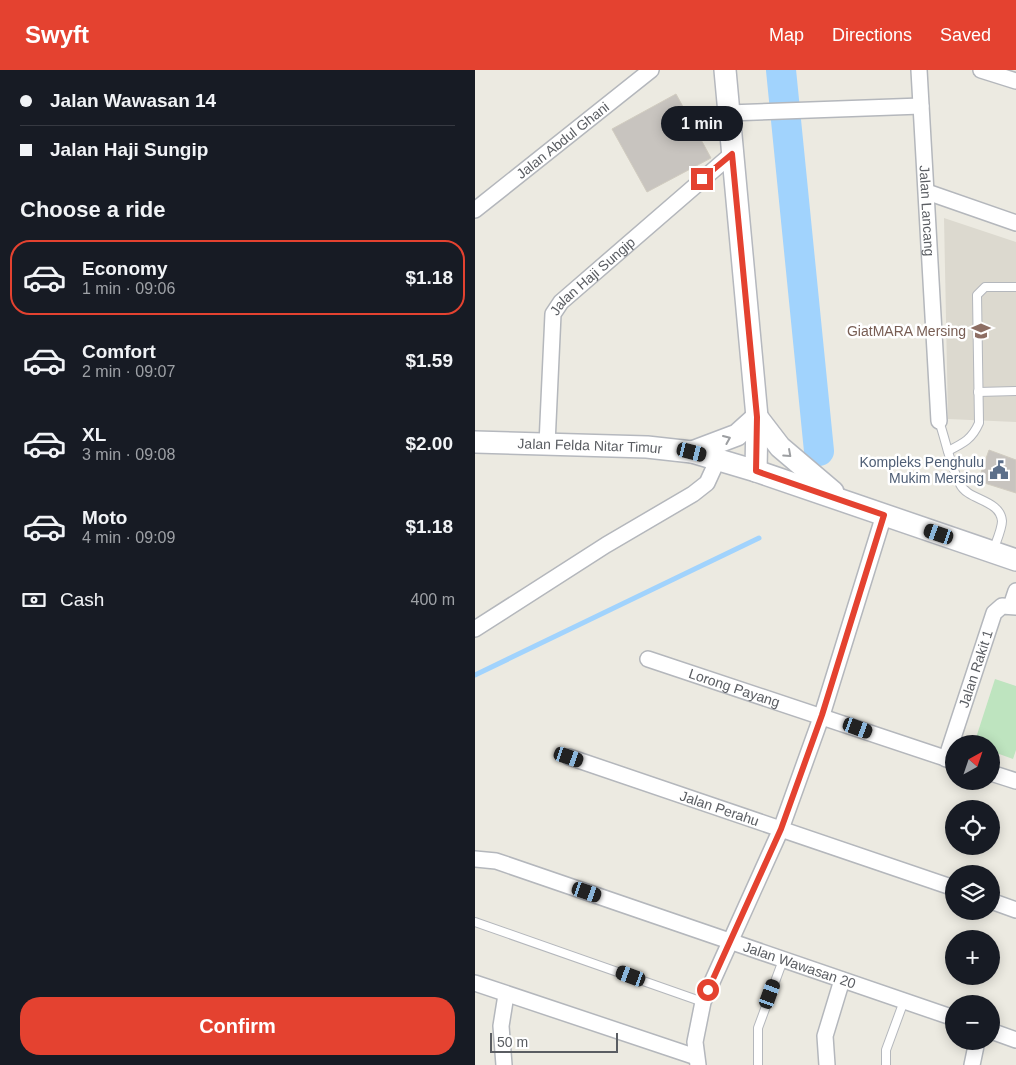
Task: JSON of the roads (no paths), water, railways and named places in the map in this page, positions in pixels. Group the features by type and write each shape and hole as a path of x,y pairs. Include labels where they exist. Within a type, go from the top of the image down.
{"main road":[{"path":"725,70 757,417 756,471"},
{"path":"692,452 737,435 757,417"},
{"path":"757,417 780,447 847,503"},
{"name":"Jalan Felda Nitar Timur","path":"475,442 647,447 692,452 718,458 1016,560"}],"street":[{"name":"Jalan Abdul Ghani","path":"475,210 651,70"},
{"name":"Jalan Lancang","path":"919,70 939,421"},
{"path":"981,70 1016,82"},
{"path":"729,112 921,106"},
{"name":"Jalan Haji Sungip","path":"547,444 553,314 561,302 732,154"},
{"path":"927,192 1016,224"},
{"path":"475,629 606,546 693,494 707,483 718,458"},
{"path":"475,983 697,1061 695,1042 703,1002 781,829 822,715 884,515"},
{"name":"Jalan Rakit 1","path":"957,735 994,613 1002,606 1014,606 1016,591"},
{"name":"Lorong Payang","path":"648,659 822,715 945,758"},
{"name":"Jalan Perahu","path":"569,757 945,885"},
{"path":"1000,776 1016,781"},
{"name":"Jalan Wawasan 20","path":"475,859 496,861 945,1015"},
{"path":"1000,904 1016,910"},
{"path":"827,1065 825,1036 842,980"},
{"path":"504,1065 501,1026 506,995"},
{"path":"1000,1034 1016,1040"},
{"path":"972,1065 975,1050"}],"lane":[{"path":"949,451 968,441 975,433 979,423 977,296 985,287 1016,286"},
{"path":"978,392 1016,391"},
{"path":"939,421 960,486 968,494 993,506 999,512 1002,522 993,552"},
{"path":"475,922 703,1002"},
{"path":"758,1065 758,1028 783,960"},
{"path":"886,1065 886,1050 904,1001"}],"waterway":[{"path":"781,70 819,451"},
{"path":"475,675 759,538"}],"place":[{"name":"GiatMARA Mersing","path":"981,331"},
{"name":"Kompleks Penghulu Mukim Mersing","path":"999,470"}]}
